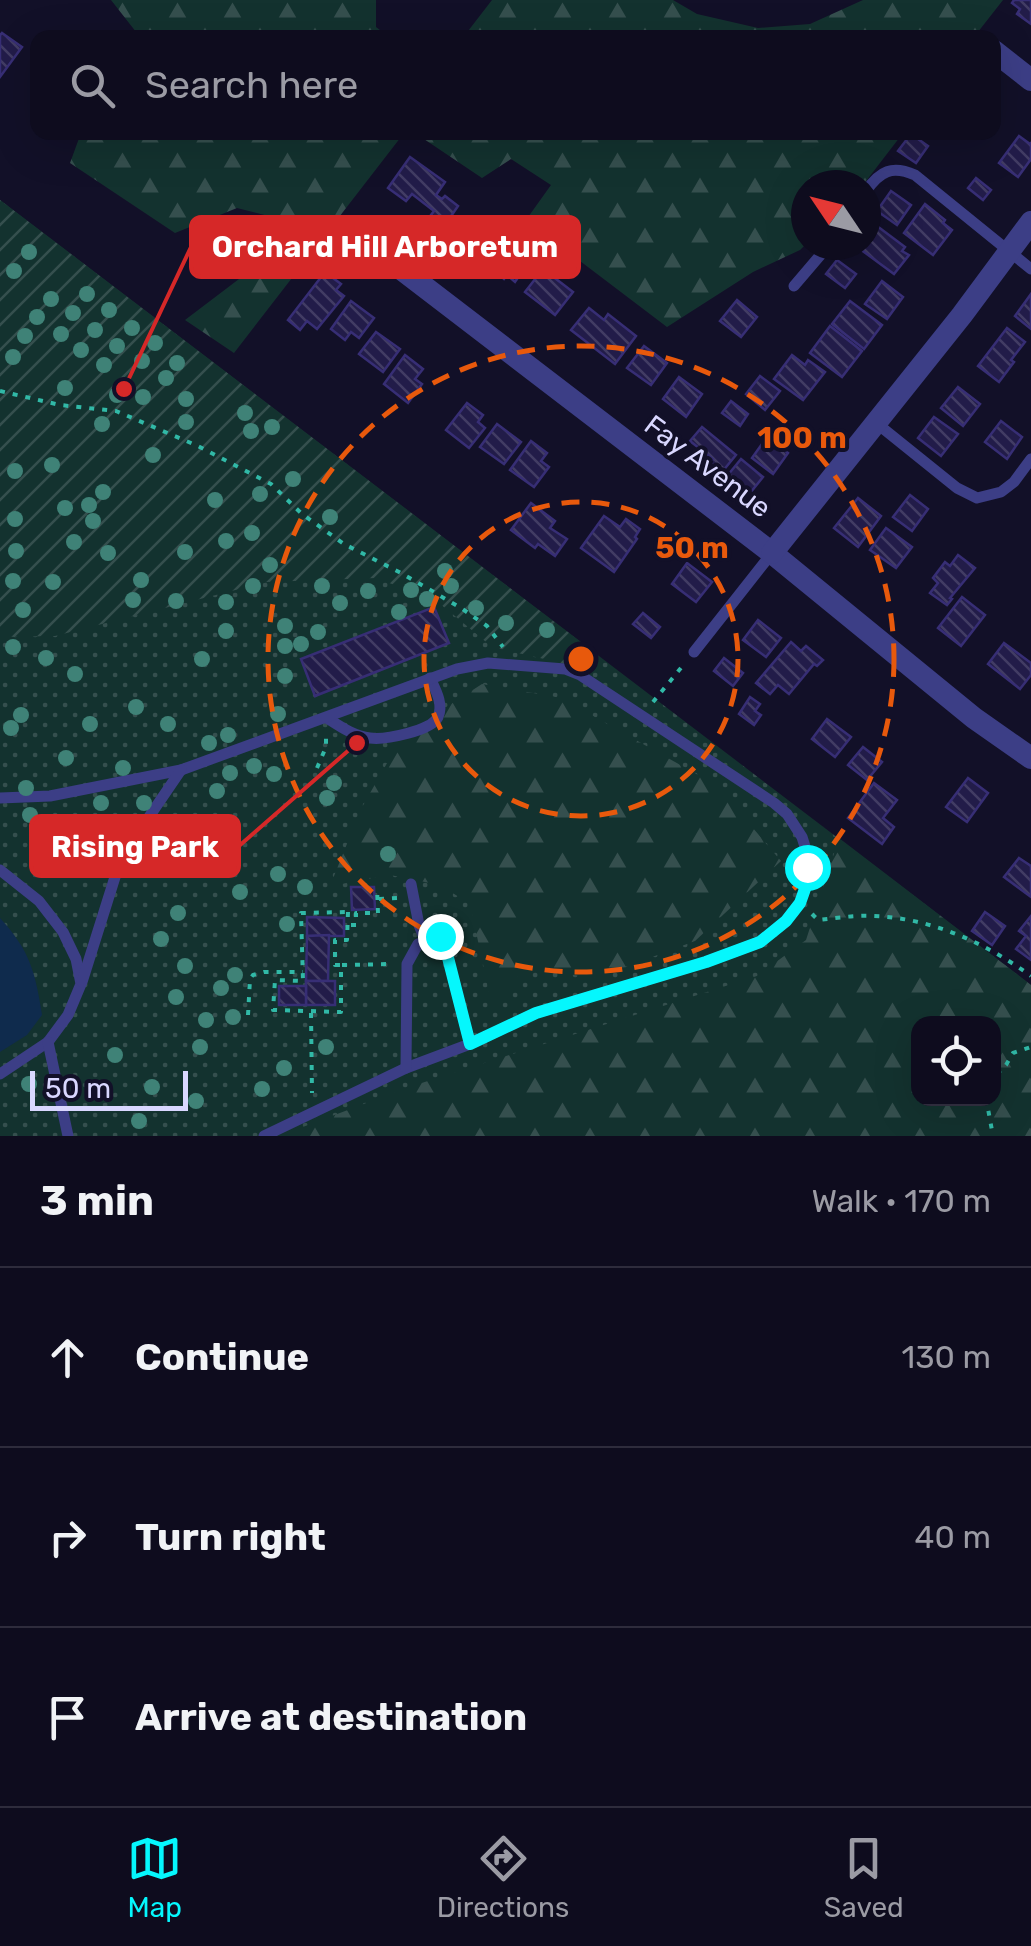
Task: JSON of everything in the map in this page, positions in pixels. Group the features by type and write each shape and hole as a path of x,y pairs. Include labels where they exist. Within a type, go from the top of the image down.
{"street":[{"path":"1001,56 1031,80"},
{"path":"772,553 1031,222"},
{"name":"Fay Avenue","path":"346,226 772,553 974,718 1031,758"}],"lane":[{"path":"881,174 903,170 915,175 1031,269"},
{"path":"794,286 816,260"},
{"path":"875,422 977,498 1001,492 1031,459"},
{"path":"694,652 772,553"},
{"path":"0,798 50,796 181,770 430,678 488,663 565,669 597,685 774,803 802,837 806,886 800,903 775,932 746,948 706,962 536,1013 406,1068 264,1136"},
{"path":"327,718 350,733 369,738 384,739 410,732 438,717 440,704 430,678"},
{"path":"0,1074 48,1042 68,1014 121,858 181,770"},
{"path":"0,870 38,901 63,932 76,959 81,984"},
{"path":"411,884 425,940"},
{"path":"406,1068 407,964 418,944 425,940 440,936 444,942 470,1044"},
{"path":"48,1042 68,1136"}],"path":[{"path":"0,392 60,405 116,410 271,484 302,514 344,544 401,572 487,626 518,666"},
{"path":"642,715 694,652"},
{"path":"317,768 326,747"},
{"path":"348,926 356,925 356,913 378,913 378,888"},
{"path":"800,903 818,920 872,916 925,924 969,937 1031,976"},
{"path":"340,965 341,1012 273,1010 275,980 303,980 302,913 348,912 347,940 335,940 335,965 407,964"},
{"path":"248,1015 253,975 303,972"},
{"path":"311,1011 315,1113"},
{"path":"1001,1070 1013,1053 1031,1046"},
{"path":"987,1106 993,1136"}],"green space":[{"path":"111,0 376,0 376,27 380,30 135,30"},
{"path":"492,0 673,0 697,14 758,28 810,24 863,0 1003,0 979,30 469,30"},
{"path":"78,140 399,140 234,353 185,320 243,276 280,219 237,208 175,233 70,163"},
{"path":"425,140 898,140 875,170 791,170 791,254 753,272 667,327 526,220 551,185 511,159 482,178"},
{"path":"0,200 1031,985 1031,1136 0,1136"},
{"path":"0,200 589,648 575,666 492,647 437,601 376,578 267,582 55,636 0,637"},
{"path":"482,684 561,698 716,785 781,861 695,941 596,978 525,968 492,1006 470,904 440,885 390,875 330,886 361,809 403,735"},
{"path":"839,838 1031,985 1031,1136 279,1136 406,1088 757,976 806,940"}],"water":[{"path":"0,918 30,962 42,1015 27,1035 0,1052"}],"building":[{"path":"1031,0 1031,24 1017,14 1020,9 1012,3"},
{"path":"0,35 22,47 0,77"},
{"path":"1019,136 1031,143 1031,159 1018,177 999,163"},
{"path":"906,140 920,140 928,146 916,163 898,151"},
{"path":"410,157 445,182 436,195 442,199 445,196 458,206 445,225 412,194 406,201 388,188"},
{"path":"976,178 991,190 983,200 968,188"},
{"path":"891,191 911,205 897,225 881,214 881,205"},
{"path":"925,204 952,230 933,255 904,233"},
{"path":"881,229 905,247 902,251 909,255 894,274 875,260 881,260"},
{"path":"506,241 531,259 515,282 507,275 504,279 489,265"},
{"path":"837,260 856,274 845,288 826,274"},
{"path":"543,269 573,292 555,315 525,292"},
{"path":"325,272 341,284 336,290 344,296 317,329 307,321 300,330 288,320"},
{"path":"882,281 903,297 887,319 865,304"},
{"path":"1031,294 1031,329 1015,316"},
{"path":"737,300 757,317 741,337 720,321"},
{"path":"351,301 374,318 359,338 351,332 345,340 331,329"},
{"path":"850,301 882,325 864,349 832,324"},
{"path":"589,308 604,320 608,314 636,336 615,364 571,330"},
{"path":"830,326 862,351 842,377 810,353"},
{"path":"1007,328 1025,342 999,382 978,366"},
{"path":"376,332 400,349 383,372 359,354"},
{"path":"644,346 667,363 651,385 627,368"},
{"path":"405,355 423,369 415,379 422,384 408,403 384,384"},
{"path":"792,355 825,372 803,400 774,379"},
{"path":"760,376 780,391 765,410 746,394"},
{"path":"679,377 702,394 686,417 663,399"},
{"path":"958,387 980,404 963,426 941,408"},
{"path":"731,401 748,414 740,426 722,413"},
{"path":"467,403 483,415 478,422 485,428 469,448 446,430"},
{"path":"934,417 958,434 941,456 918,438"},
{"path":"1001,421 1022,437 1007,459 985,442"},
{"path":"497,424 521,442 504,464 480,447"},
{"path":"702,427 736,455 722,472 710,462 713,459 690,441"},
{"path":"767,437 788,453 773,474 752,458"},
{"path":"531,441 547,453 541,461 549,467 534,487 510,470"},
{"path":"741,459 763,477 746,498 723,481"},
{"path":"910,495 928,509 912,531 893,517"},
{"path":"858,498 881,516 858,547 834,528"},
{"path":"531,503 555,521 550,528 567,539 555,556 538,544 535,548 511,530"},
{"path":"604,516 620,527 626,519 640,529 614,572 581,548"},
{"path":"886,528 912,547 896,568 870,550"},
{"path":"958,555 975,568 947,605 930,593 938,583 933,578 945,562 950,566"},
{"path":"687,563 712,582 696,602 672,584"},
{"path":"962,597 985,615 961,646 938,628"},
{"path":"434,607 449,643 315,696 301,659"},
{"path":"643,613 660,627 651,638 633,624"},
{"path":"758,620 781,638 766,657 743,640"},
{"path":"791,642 801,651 806,646 823,660 817,666 814,664 789,694 778,685 770,694 756,683"},
{"path":"1004,643 1031,663 1031,675 1020,689 988,664"},
{"path":"724,658 743,673 733,686 714,671"},
{"path":"750,697 760,704 755,711 761,715 754,725 739,714"},
{"path":"827,719 851,737 835,757 812,739"},
{"path":"863,747 882,762 867,780 848,765"},
{"path":"968,778 988,793 967,822 946,807"},
{"path":"874,783 897,800 883,818 894,827 882,844 848,818"},
{"path":"1019,858 1031,866 1031,897 1004,877"},
{"path":"351,887 374,887 375,909 352,910"},
{"path":"985,912 1005,926 992,945 972,931"},
{"path":"1031,916 1031,960 1016,949 1026,936 1019,931"},
{"path":"307,917 344,918 344,936 307,936"},
{"path":"329,935 328,981 306,981 307,936"},
{"path":"306,981 335,981 335,1005 306,1005"},
{"path":"279,986 306,986 306,1005 279,1005"}],"place":[{"name":"Orchard Hill Arboretum","path":"124,389"},
{"name":"Rising Park","path":"357,743"}],"route":[{"path":"440,936 470,1044 536,1013 760,942 775,932 800,903 807,867"}]}
